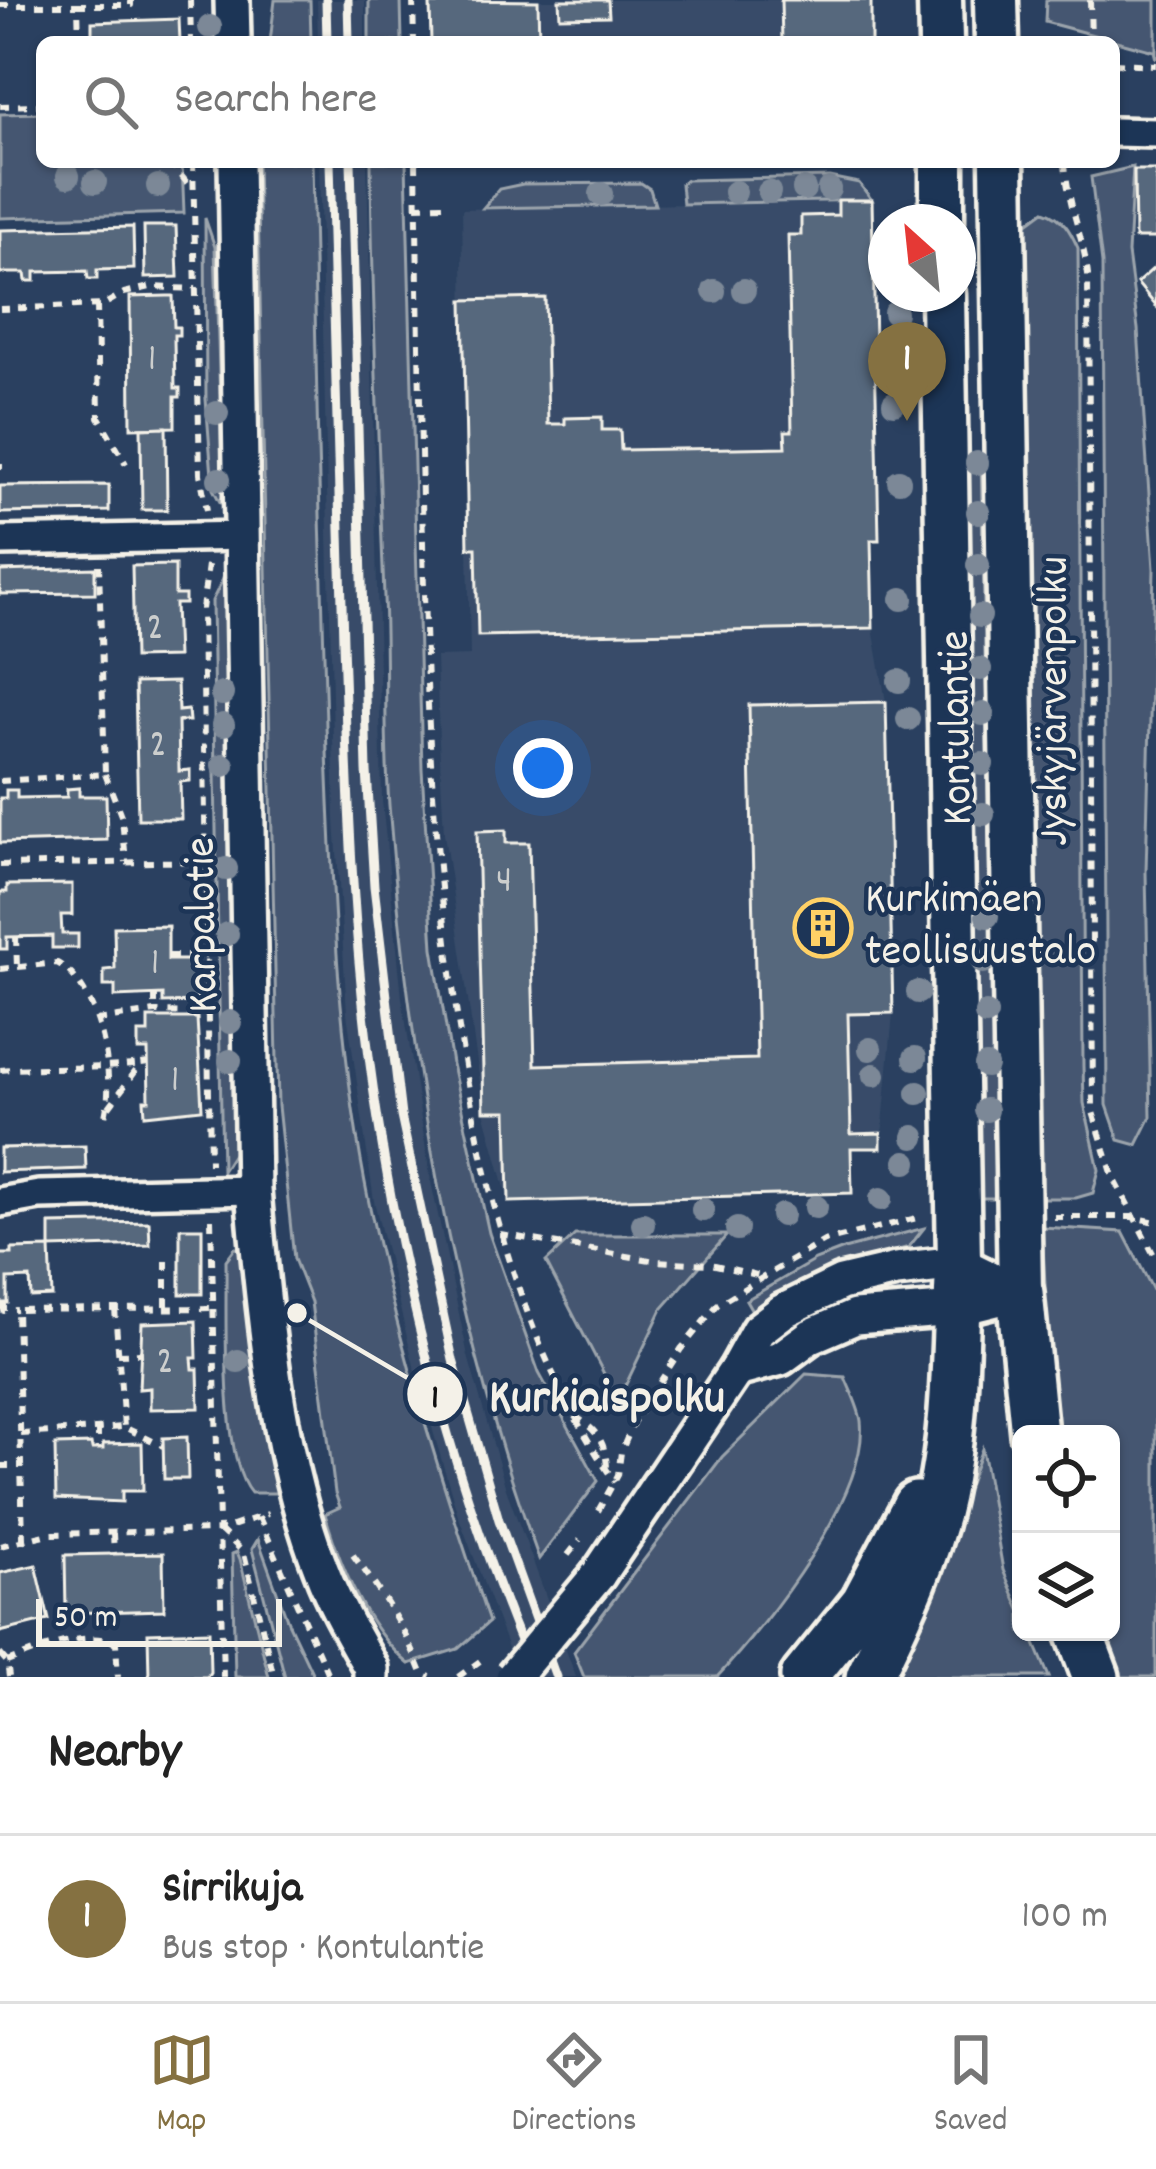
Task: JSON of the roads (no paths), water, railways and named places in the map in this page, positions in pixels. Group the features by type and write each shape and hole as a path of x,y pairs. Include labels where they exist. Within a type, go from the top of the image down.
{"highway":[{"path":"868,1677 910,1590 940,1496 959,1264"},
{"path":"1021,1293 1033,1425"},
{"path":"804,1677 864,1603 915,1506 949,1425"},
{"path":"1082,1641 1096,1677"}],"main road":[{"path":"940,0 940,36"},
{"path":"996,0 997,36"},
{"path":"942,168 942,204"},
{"name":"Kontulantie","path":"1002,168 1021,1293"},
{"name":"Kontulantie","path":"943,312 959,1264"}],"street":[{"path":"232,0 233,36"},
{"path":"1120,132 1156,134"},
{"name":"Karpalotie","path":"236,168 253,1190 269,1340 302,1504 320,1567 377,1674"},
{"path":"0,541 244,536"},
{"path":"0,1202 38,1195 253,1190"},
{"path":"514,1677 598,1575 758,1330 803,1300 841,1283 878,1274 959,1264 1021,1293"},
{"path":"736,1370 781,1358 811,1336 855,1317 956,1309 1021,1293"}],"railway":[{"path":"326,0 327,36"},
{"path":"348,0 349,36"},
{"path":"330,168 350,822 370,1061 404,1262 439,1403 483,1542 535,1677"},
{"path":"351,168 367,771 374,886 401,1116 453,1360 499,1520 556,1677"}],"place":[{"name":"Sirrikuja","path":"907,421"},
{"name":"Kurkimäen teollisuustalo","path":"823,928"},
{"name":"Kurkiaispolku","path":"297,1313"}]}
